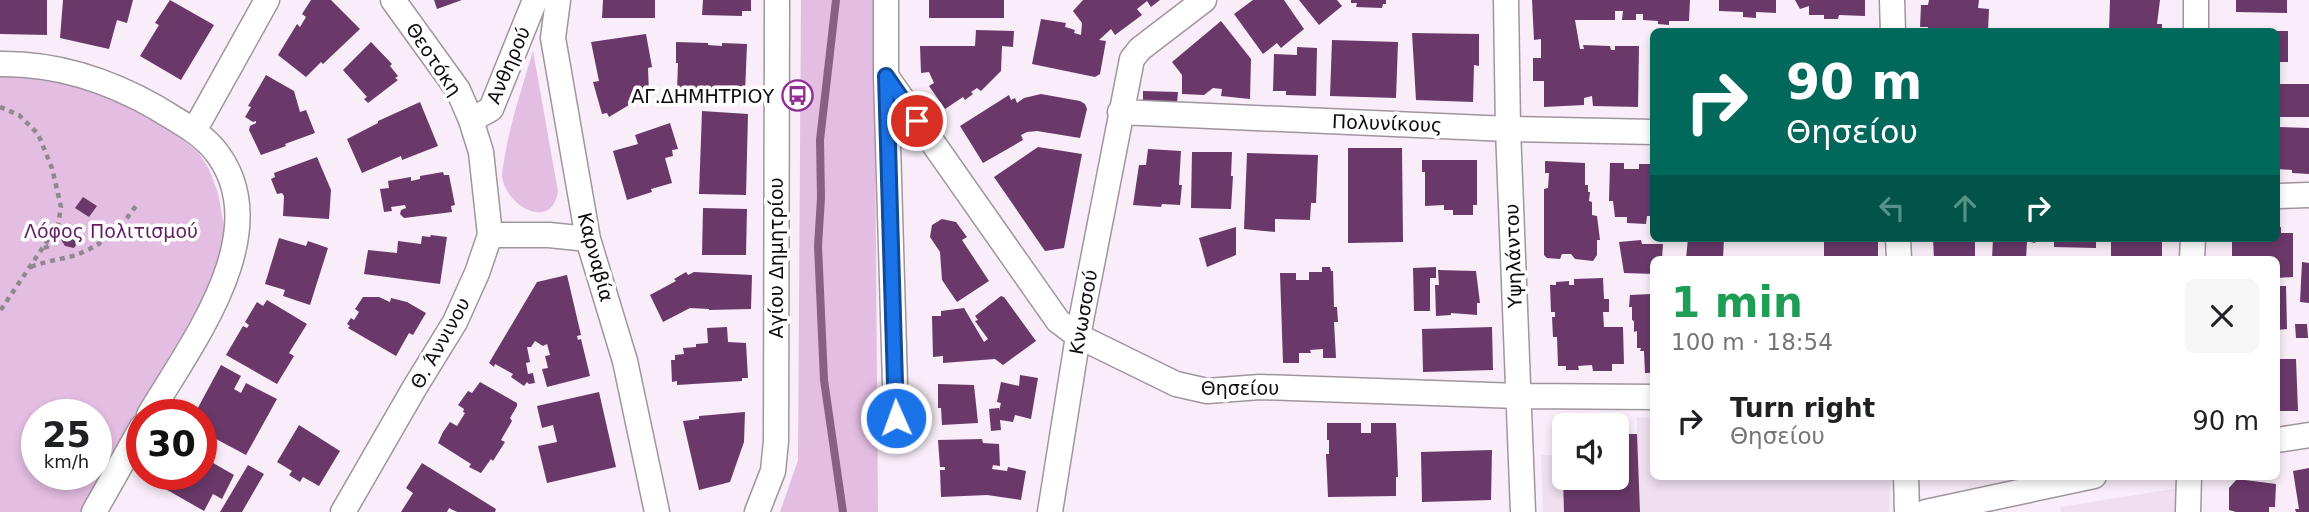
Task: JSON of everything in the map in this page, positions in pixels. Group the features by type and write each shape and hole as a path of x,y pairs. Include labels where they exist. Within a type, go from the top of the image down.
{"street":[{"path":"194,131 267,0"},
{"name":"Θεοτόκη","path":"393,0 458,90 471,120"},
{"name":"Ανθηρού","path":"471,120 491,110 535,0"},
{"name":"Καρναβία","path":"558,0 553,38 588,239 625,361 657,512"},
{"name":"Αγίου Δημητρίου","path":"757,512 773,471 776,441 777,0"},
{"path":"886,0 896,418"},
{"name":"Κνωσσού","path":"1050,512 1078,335 1132,59 1140,49 1204,0"},
{"name":"Υψηλάντου","path":"1506,0 1508,129 1523,512"},
{"path":"1892,0 1893,28"},
{"path":"2196,0 2196,28"},
{"path":"0,64 35,65 77,72 135,96 194,131 213,148 228,171 234,189 237,230 234,255 225,281 196,337 159,399"},
{"name":"Θησείου","path":"886,76 1058,321 1078,335 1175,384 1207,390 1260,387 1518,396 1650,397"},
{"name":"Πολυνίκους","path":"1120,112 1508,129 1650,132"},
{"name":"Θ. Άννινου","path":"343,512 455,322 477,273 490,235 481,152 471,120"},
{"path":"2280,196 2309,195"},
{"path":"490,235 549,234 588,239"},
{"path":"2280,440 2309,435"},
{"path":"94,512 126,455"},
{"path":"1906,480 1907,512"},
{"path":"1926,512 2075,480"},
{"path":"2188,512 2189,480"}],"path":[{"path":"0,107 19,115 38,134 59,192 60,217 58,225 0,310"},
{"path":"30,267 72,256 101,244 124,224 138,202"},
{"path":"43,248 62,241"}],"shaded area":[{"path":"1637,417 1650,418 1650,480 1891,480 1889,512 1543,512 1541,455 1552,456 1552,490 1629,490 1629,434 1637,434"},
{"path":"2179,488 2178,512 2061,512 2060,507"}],"green space":[{"path":"801,0 874,0 878,512 780,512 798,460"},
{"path":"533,51 558,192 554,204 539,212 520,205 506,188 502,177 510,129"},
{"name":"Λόφος Πολιτισμού","path":"0,75 63,80 125,101 169,129 198,152 209,169 218,193 225,232 220,260 207,296 147,399 126,399 126,435 112,459 112,399 21,399 21,490 94,490 81,512 0,512"}],"building":[{"path":"0,0 47,0 47,35 0,34"},
{"path":"63,0 133,0 127,23 117,20 109,49 60,38"},
{"path":"170,0 214,25 181,80 140,56 159,25 155,23"},
{"path":"311,0 331,0 360,29 306,77 278,55 297,24 300,27 306,17 302,14"},
{"path":"434,0 462,0 437,9"},
{"path":"603,0 655,0 655,18 602,18"},
{"path":"703,0 751,0 751,11 742,11 742,16 702,15"},
{"path":"929,0 1004,0 1004,18 929,18"},
{"path":"1083,0 1160,0 1151,7 1147,1 1137,9 1142,15 1115,35 1111,29 1099,40 1106,41 1100,74 1095,77 1032,64 1041,19 1066,23 1065,27 1081,35 1082,23 1073,11"},
{"path":"1253,0 1284,0 1304,29 1281,48 1277,43 1263,54 1234,14"},
{"path":"1299,0 1337,0 1342,6 1319,25"},
{"path":"1351,0 1386,0 1386,4 1383,4 1382,8 1356,7 1357,3 1351,3"},
{"path":"1532,0 1690,0 1689,21 1658,24 1658,21 1643,20 1643,14 1636,14 1636,20 1622,20 1623,11 1615,11 1615,20 1575,20 1580,49 1584,49 1583,45 1610,46 1611,50 1615,50 1615,46 1639,46 1638,107 1593,106 1592,96 1584,98 1584,105 1544,107 1544,81 1533,81 1533,58 1541,58 1541,39 1534,40"},
{"path":"1719,0 1776,0 1776,13 1756,12 1756,18 1743,17 1743,12 1719,11"},
{"path":"1795,0 1865,0 1865,16 1839,15 1838,19 1824,19 1824,15 1809,15 1809,6 1800,9"},
{"path":"1929,0 1979,0 1978,8 1989,9 1988,28 1920,27 1921,5 1928,5"},
{"path":"2110,0 2160,0 2157,24 2162,24 2162,28 2109,28"},
{"path":"2236,0 2287,0 2287,13 2236,12"},
{"path":"1221,21 1251,59 1250,99 1221,96 1222,89 1213,88 1204,95 1182,94 1182,75 1172,62"},
{"path":"976,30 1014,31 1013,47 1002,46 1001,71 981,91 977,88 965,100 963,97 945,109 929,86 934,83 929,72 921,73 920,46 975,46"},
{"path":"2280,31 2288,31 2288,62 2280,62"},
{"path":"1412,33 1479,34 1479,66 1474,65 1473,102 1416,100"},
{"path":"646,34 652,67 648,68 649,93 609,117 607,113 602,114 593,82 599,81 591,42"},
{"path":"1332,40 1398,42 1396,98 1330,96"},
{"path":"371,42 392,64 390,66 398,80 368,103 364,99 367,97 343,70"},
{"path":"676,42 722,46 722,43 747,44 745,93 720,92 720,89 704,89 704,92 677,91"},
{"path":"1297,47 1317,48 1316,96 1286,95 1286,91 1273,91 1274,54 1297,55"},
{"path":"266,75 294,91 300,112 306,110 315,133 261,155 249,130 256,121 245,117 251,107 248,106"},
{"path":"2280,84 2309,84 2309,117 2280,117"},
{"path":"1143,91 1178,92 1177,103 1143,102"},
{"path":"1041,94 1085,104 1087,109 1080,138 1037,131 1027,132 1021,135 1023,140 983,163 960,126 1009,95 1011,100 1015,98 1017,103 1024,98"},
{"path":"420,102 438,146 402,160 401,156 362,173 347,139"},
{"path":"702,111 748,114 746,195 699,194"},
{"path":"670,123 678,149 672,150 673,156 665,158 672,183 627,200 613,151 638,144 635,135"},
{"path":"2280,127 2309,128 2309,174 2292,173 2292,170 2280,169"},
{"path":"1038,147 1082,154 1064,248 1045,251 994,177"},
{"path":"1348,148 1402,148 1403,242 1348,243"},
{"path":"1148,149 1181,151 1180,205 1133,205 1139,165 1146,165"},
{"path":"1192,152 1232,152 1231,209 1191,208"},
{"path":"1247,153 1318,155 1316,203 1311,203 1310,220 1275,219 1275,232 1244,229"},
{"path":"317,157 331,190 329,219 283,216 284,196 282,193 277,194 271,179 275,177 274,173"},
{"path":"1422,160 1477,160 1477,205 1473,205 1473,215 1453,215 1453,210 1444,210 1444,205 1425,206 1425,172 1422,172"},
{"path":"1545,161 1585,163 1585,185 1588,185 1590,192 1592,215 1597,216 1600,240 1597,240 1597,255 1593,261 1575,259 1571,254 1562,254 1560,259 1547,258 1544,255 1544,189 1548,188 1549,173 1545,173"},
{"path":"1610,163 1624,163 1624,169 1639,169 1639,164 1650,164 1650,216 1647,216 1646,224 1627,223 1627,217 1615,217 1613,201 1609,201"},
{"path":"443,172 444,175 449,175 455,205 451,206 452,212 404,218 400,214 401,210 406,208 405,205 391,207 392,211 384,212 380,189 389,188 388,181 411,177 411,181 420,179 420,176"},
{"path":"83,197 97,206 89,217 75,208"},
{"path":"703,208 747,209 746,255 702,255"},
{"path":"942,219 956,222 967,237 962,240 989,281 957,302 942,280 940,252 930,237 932,225"},
{"path":"1236,227 1236,255 1207,267 1199,238"},
{"path":"2280,227 2281,233 2293,233 2293,277 2280,278 2280,256 2232,256 2232,242 2280,242"},
{"path":"66,229 76,230 80,239 74,248 65,246 60,238"},
{"path":"422,236 447,237 440,284 364,274 368,250 397,253 398,241 421,244"},
{"path":"279,238 306,246 308,241 328,248 310,305 283,296 285,290 265,284"},
{"path":"1641,240 1642,244 1663,244 1662,256 1650,256 1650,274 1624,273 1619,242"},
{"path":"1688,242 1724,242 1723,256 1686,256"},
{"path":"1824,242 1878,242 1878,256 1824,256"},
{"path":"1933,242 1975,242 1975,256 1934,256"},
{"path":"1993,242 2027,242 2026,256 1992,256"},
{"path":"2054,242 2096,242 2096,248 2054,247"},
{"path":"2111,242 2162,242 2162,256 2111,256"},
{"path":"2302,262 2309,263 2309,303 2300,302"},
{"path":"1322,267 1330,267 1333,271 1334,307 1337,307 1338,322 1334,322 1336,358 1323,358 1323,349 1310,350 1311,353 1299,353 1299,363 1283,363 1280,273 1296,273 1296,280 1309,280 1309,272 1322,272"},
{"path":"1436,267 1436,278 1430,278 1430,311 1414,311 1413,268"},
{"path":"1438,270 1476,271 1480,303 1477,303 1477,315 1451,313 1436,316 1435,285 1439,285"},
{"path":"686,272 688,275 694,272 752,275 751,309 690,308 663,322 650,295 676,281 674,279"},
{"path":"567,275 581,335 577,336 578,340 581,339 590,376 547,387 542,369 548,368 545,356 550,355 547,344 543,346 535,341 531,347 527,347 530,362 526,363 528,374 533,373 535,383 527,382 524,386 511,377 513,374 489,363 537,282"},
{"path":"1603,278 1604,299 1609,299 1609,312 1603,312 1604,327 1623,327 1624,364 1612,364 1612,371 1593,371 1592,365 1578,366 1579,370 1566,370 1566,366 1558,366 1557,337 1553,337 1552,317 1555,317 1555,312 1551,312 1550,285 1569,281 1569,285 1574,285 1574,279"},
{"path":"2280,286 2286,286 2287,329 2280,330"},
{"path":"1650,294 1650,373 1645,373 1644,351 1637,348 1637,331 1634,332 1632,307 1629,307 1630,295"},
{"path":"1001,296 1036,341 1003,365 995,359 943,363 943,356 933,357 932,316 941,316 941,311 964,308 984,342 988,339 975,321 978,320 975,316"},
{"path":"363,297 379,297 390,302 391,298 407,302 426,313 413,335 409,333 396,356 348,328 350,326 347,324 351,318 354,320 359,312 355,309"},
{"path":"267,300 307,324 289,353 294,356 277,384 226,355 243,326 247,328 249,325 245,322 257,302 263,306"},
{"path":"2295,324 2307,324 2308,338 2296,338"},
{"path":"727,327 728,342 746,343 748,378 742,378 742,381 677,385 677,381 672,382 671,360 675,360 675,355 684,354 683,348 708,343 707,328"},
{"path":"1492,327 1493,370 1423,372 1422,329"},
{"path":"2280,359 2296,359 2298,411 2280,411"},
{"path":"221,365 241,376 234,389 241,393 246,383 277,399 246,455 217,440 217,399 203,399"},
{"path":"1020,375 1038,378 1031,419 1015,415 1013,422 1000,420 1001,430 991,431 989,409 999,408 999,411 1001,403 997,402 1001,382 1019,386"},
{"path":"480,382 517,403 510,418 512,421 501,440 505,442 493,461 491,459 481,473 438,443 450,422 457,426 465,413 458,405 468,391 472,393"},
{"path":"938,384 974,385 978,423 942,425 941,408 938,408"},
{"path":"599,392 616,467 547,483 538,446 557,442 553,425 542,428 537,406"},
{"path":"745,412 744,442 730,482 699,490 683,421 699,419 699,416"},
{"path":"1327,423 1361,423 1361,433 1371,433 1371,423 1396,423 1396,496 1328,497"},
{"path":"299,425 340,451 319,486 303,477 300,482 289,475 292,471 277,462"},
{"path":"1629,434 1637,434 1640,512 1564,512 1563,490 1629,490"},
{"path":"982,439 983,443 999,444 1000,466 993,465 992,469 1007,471 1008,467 1026,471 1021,500 987,495 941,497 940,470 945,470 945,467 940,467 938,440"},
{"path":"1492,450 1491,500 1422,502 1421,452"},
{"path":"422,463 496,509 495,512 457,512 449,508 447,512 401,512 413,493 406,488"},
{"path":"217,465 234,475 222,499 213,494 204,511 167,490 217,490"},
{"path":"248,465 264,474 242,512 220,512"},
{"path":"2309,468 2309,512 2296,512 2295,509 2299,509 2293,471"},
{"path":"2236,480 2276,484 2275,507 2269,507 2269,512 2229,510 2229,488"}],"waterway":[{"path":"836,0 820,140 818,246 824,380 843,512"}],"place":[{"name":"ΑΓ.ΔΗΜΗΤΡΙΟΥ","path":"797,96"}],"route":[{"path":"896,418 886,76 917,121"}]}
